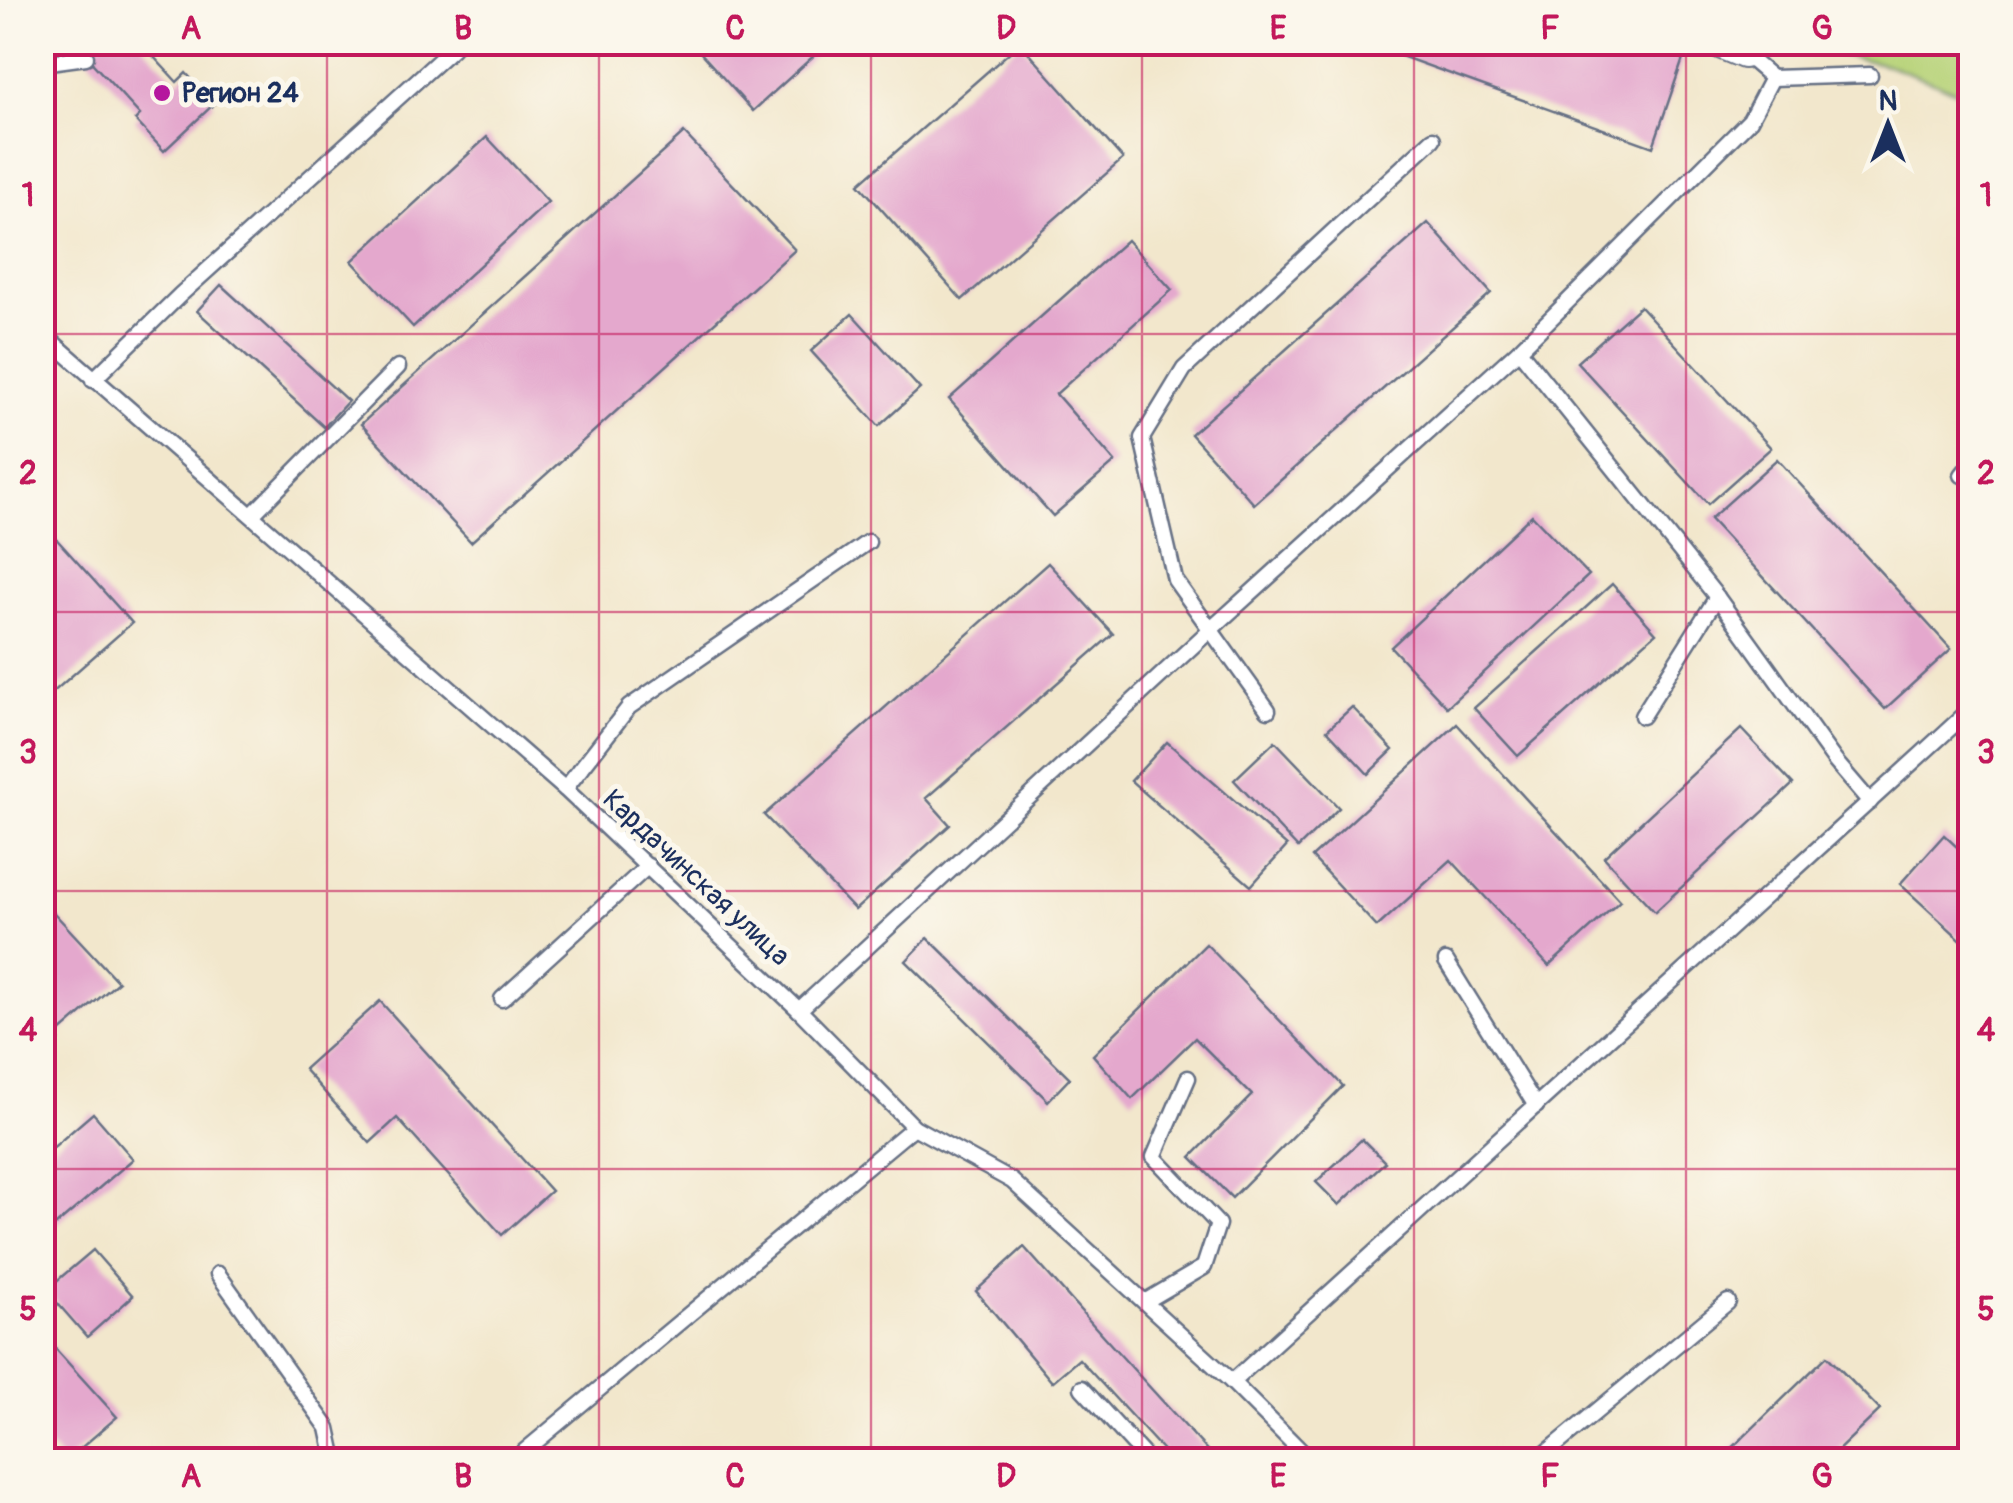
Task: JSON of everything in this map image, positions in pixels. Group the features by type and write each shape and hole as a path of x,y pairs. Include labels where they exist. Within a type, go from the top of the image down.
{"street":[{"path":"1715,42 1744,54"}],"lane":[{"path":"93,380 180,295 452,48"},
{"path":"1744,54 1772,78 1870,75"},
{"path":"42,64 86,57"},
{"path":"799,1010 1209,630 1519,350 1750,120 1772,78"},
{"path":"1268,710 1175,580 1142,438 1184,368 1433,138"},
{"name":"Кардачинская улица","path":"42,333 565,789 799,1010 914,1127 1012,1181 1146,1301 1310,1460"},
{"path":"1519,350 1717,598 1835,761 1870,802"},
{"path":"252,515 398,367"},
{"path":"565,789 629,707 868,542"},
{"path":"1642,716 1717,598"},
{"path":"1232,1382 1970,710"},
{"path":"502,999 648,866"},
{"path":"1446,960 1536,1106"},
{"path":"1146,1301 1204,1266 1218,1224 1154,1157 1188,1078"},
{"path":"514,1460 914,1127"},
{"path":"218,1274 328,1428 335,1460"},
{"path":"1538,1460 1728,1302"},
{"path":"1082,1388 1148,1460"}],"green space":[{"path":"1791,43 1970,43 1970,96 1891,66"}],"building":[{"name":"Регион 24","path":"73,42 140,42 177,82 186,73 214,104 164,151 135,120 140,115"},
{"path":"691,42 829,42 753,111"},
{"path":"1402,42 1638,42 1683,59 1653,147 1398,55"},
{"path":"1020,43 1123,159 962,300 859,184"},
{"path":"684,133 795,250 471,542 361,424"},
{"path":"487,137 548,202 413,327 352,261"},
{"path":"1428,223 1491,293 1254,504 1191,434"},
{"path":"1127,240 1172,290 1056,394 1115,462 1053,516 949,399"},
{"path":"221,285 348,401 324,427 197,311"},
{"path":"1640,306 1771,448 1708,504 1577,362"},
{"path":"852,314 920,389 879,426 811,351"},
{"path":"1777,459 1951,649 1885,709 1710,519"},
{"path":"1532,515 1589,575 1447,707 1391,647"},
{"path":"42,523 132,623 42,702"},
{"path":"1048,563 1113,634 926,798 950,825 855,910 764,815"},
{"path":"1612,584 1656,633 1518,756 1474,708"},
{"path":"1352,707 1393,750 1368,774 1327,730"},
{"path":"1457,724 1620,901 1549,966 1451,860 1377,927 1312,857"},
{"path":"1741,729 1793,784 1655,912 1604,857"},
{"path":"1275,741 1339,808 1298,848 1234,780"},
{"path":"1167,742 1287,846 1251,886 1131,781"},
{"path":"1944,835 1970,859 1970,948 1900,884"},
{"path":"42,900 118,982 59,1033 42,1015"},
{"path":"928,938 1070,1078 1048,1101 906,961"},
{"path":"1206,944 1343,1086 1232,1198 1191,1157 1252,1095 1195,1038 1132,1099 1093,1055"},
{"path":"380,1001 551,1191 502,1235 397,1118 370,1143 304,1069"},
{"path":"42,1021 59,1040 42,1055"},
{"path":"93,1113 133,1159 42,1237 42,1157"},
{"path":"1362,1139 1385,1162 1339,1205 1316,1182"},
{"path":"1024,1247 1216,1460 1172,1460 1079,1359 1052,1382 976,1291"},
{"path":"93,1250 133,1296 87,1337 46,1290"},
{"path":"42,1334 117,1417 67,1460 62,1460 42,1439"},
{"path":"1827,1356 1880,1410 1828,1460 1720,1460"}],"place":[{"name":"Регион 24","path":"162,93"}]}
